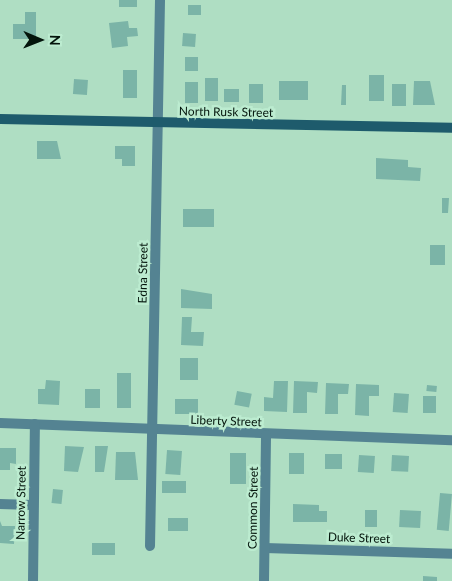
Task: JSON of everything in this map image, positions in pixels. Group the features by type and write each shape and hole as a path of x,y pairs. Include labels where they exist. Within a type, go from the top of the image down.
{"street":[{"name":"Edna Street","path":"150,546 160,0"},
{"name":"North Rusk Street","path":"0,120 452,128"},
{"name":"Liberty Street","path":"0,423 152,431 452,440"},
{"name":"Narrow Street","path":"33,581 32,505 35,424"},
{"name":"Common Street","path":"264,581 266,435"},
{"path":"0,504 32,505"},
{"name":"Duke Street","path":"265,548 452,554"}],"building":[{"path":"119,0 137,0 137,7 119,7"},
{"path":"188,5 201,5 201,15 188,15"},
{"path":"25,12 36,12 36,39 13,39 13,24 25,24"},
{"path":"128,21 129,28 137,28 138,36 127,37 128,46 112,48 109,23"},
{"path":"183,33 196,34 195,47 182,46"},
{"path":"185,57 198,57 198,71 185,71"},
{"path":"123,70 137,70 137,98 123,98"},
{"path":"369,75 384,75 384,101 369,101"},
{"path":"205,78 218,78 218,101 205,101"},
{"path":"74,79 88,80 87,95 73,94"},
{"path":"279,81 308,81 308,100 279,100"},
{"path":"414,81 430,81 435,105 413,105"},
{"path":"185,82 198,82 198,103 185,103"},
{"path":"249,84 263,84 263,103 249,103"},
{"path":"392,84 406,84 406,106 392,106"},
{"path":"342,85 346,85 346,105 341,105"},
{"path":"224,89 239,89 239,102 224,102"},
{"path":"37,141 57,141 61,159 37,159"},
{"path":"115,146 135,146 135,166 122,166 122,159 115,159"},
{"path":"376,158 408,160 408,167 421,168 420,181 376,179"},
{"path":"442,198 449,198 448,213 442,213"},
{"path":"183,209 214,209 214,227 183,227"},
{"path":"430,245 445,245 445,265 430,265"},
{"path":"181,289 212,294 212,309 181,308"},
{"path":"182,317 192,317 191,332 204,332 203,346 181,345"},
{"path":"180,358 198,358 198,380 180,380"},
{"path":"117,373 131,373 131,408 117,408"},
{"path":"46,380 60,381 59,405 38,404 38,389 45,389"},
{"path":"274,381 288,381 287,412 264,411 264,397 273,398"},
{"path":"294,381 318,382 317,393 307,392 307,413 293,413"},
{"path":"326,383 349,384 348,394 338,394 338,414 325,414"},
{"path":"356,384 379,385 379,396 369,396 369,416 355,415"},
{"path":"427,385 437,386 436,392 426,391"},
{"path":"85,389 100,389 100,408 85,408"},
{"path":"237,391 252,394 249,408 234,405"},
{"path":"394,393 409,394 408,413 393,412"},
{"path":"423,396 436,396 436,413 423,413"},
{"path":"175,399 198,399 198,414 175,414"},
{"path":"65,446 84,447 78,472 64,471"},
{"path":"95,446 108,446 104,472 95,472"},
{"path":"0,448 16,448 16,464 10,463 10,470 0,470"},
{"path":"167,450 182,451 180,475 165,474"},
{"path":"116,452 135,452 138,480 115,480"},
{"path":"230,453 246,453 246,484 230,484"},
{"path":"289,453 304,453 304,474 289,474"},
{"path":"325,454 342,454 342,469 325,469"},
{"path":"359,455 375,456 374,473 358,472"},
{"path":"392,455 409,456 408,472 391,471"},
{"path":"162,481 186,481 186,493 162,493"},
{"path":"53,489 63,490 61,504 52,503"},
{"path":"440,493 452,494 449,531 437,530"},
{"path":"293,504 319,505 319,511 327,511 327,522 293,522"},
{"path":"365,510 377,510 377,527 365,527"},
{"path":"400,510 421,511 420,528 399,527"},
{"path":"168,518 188,518 188,531 168,531"},
{"path":"0,521 2,526 15,526 14,544 0,543"},
{"path":"92,543 115,543 115,555 92,555"},
{"path":"423,576 437,577 437,581 423,581"}]}
